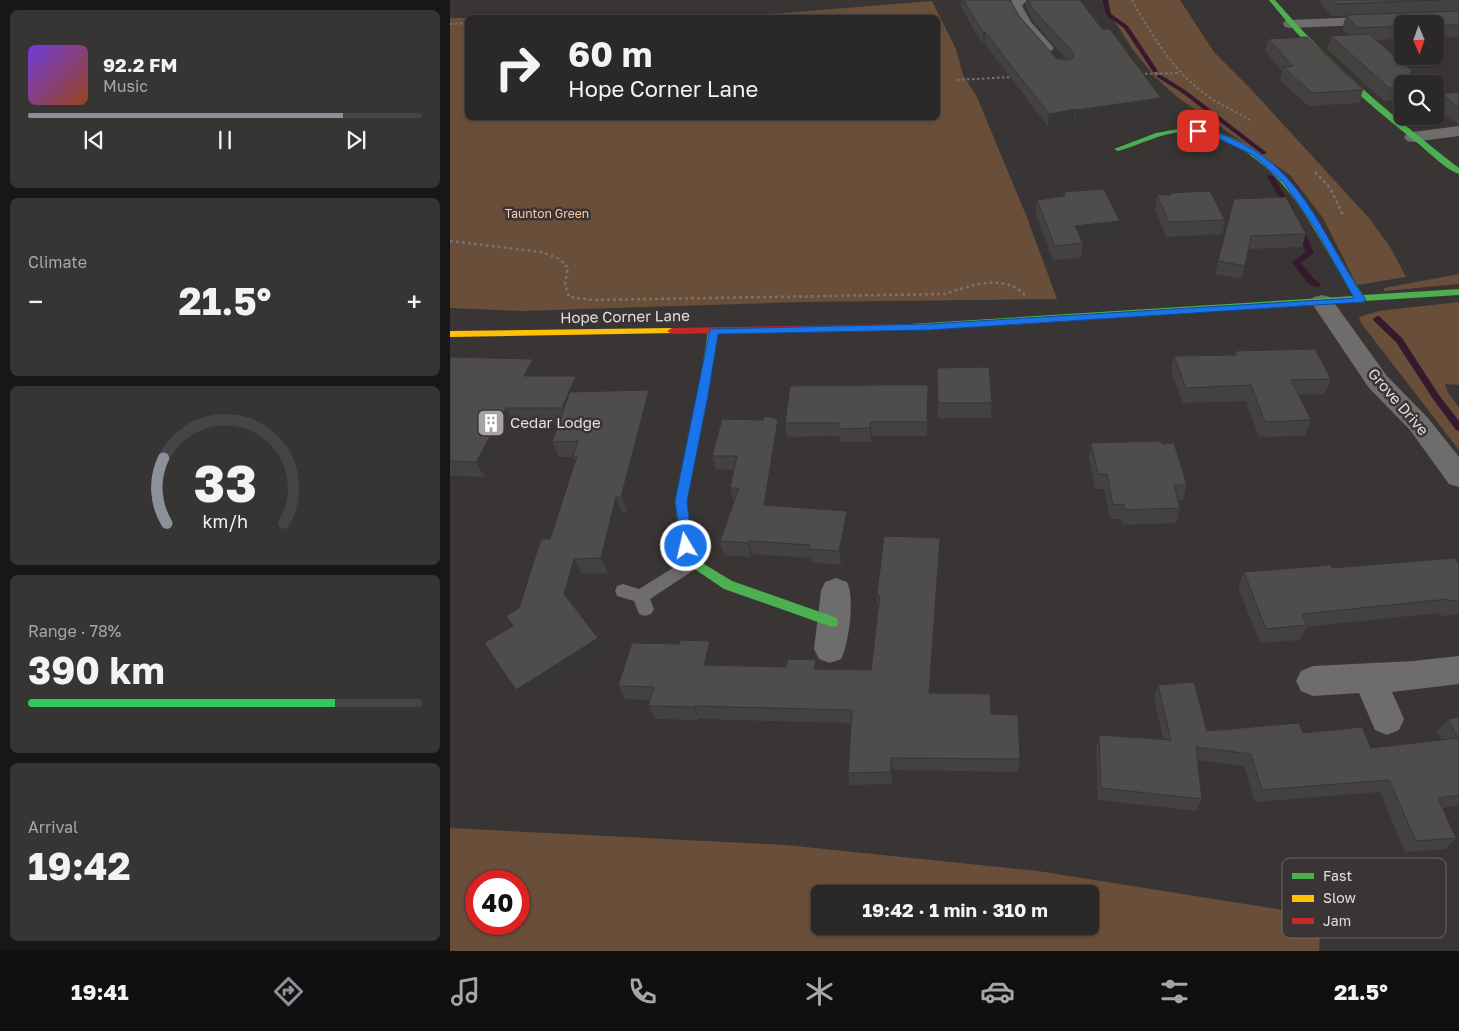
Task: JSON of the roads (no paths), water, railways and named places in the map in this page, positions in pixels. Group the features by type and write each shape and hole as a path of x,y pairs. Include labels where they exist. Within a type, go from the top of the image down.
{"street":[{"path":"1020,0 1014,6 1025,24 1057,61"},
{"path":"1272,0 1290,24 1346,80 1413,137 1459,172"},
{"path":"1290,24 1459,18"},
{"path":"1118,149 1182,130 1213,132 1255,153 1287,181 1320,228 1361,300"},
{"path":"1413,137 1459,131"},
{"name":"Hope Corner Lane","path":"450,334 929,327 1361,300 1459,292"},
{"name":"Grove Drive","path":"1322,302 1378,382 1419,424 1459,477"},
{"path":"713,331 703,395 681,501 686,546 694,561 728,585 831,635 836,591"},
{"path":"1313,681 1370,680 1459,670"},
{"path":"1370,680 1388,719"}],"lane":[{"path":"623,591 643,603 694,561"}],"waterway":[{"path":"1105,0 1109,15 1126,27 1155,71"},
{"path":"1159,76 1183,91 1264,153"},
{"path":"1270,176 1289,208"},
{"path":"1299,228 1310,253 1296,262 1311,281 1317,285"},
{"path":"1377,319 1399,340 1436,397 1459,428"}],"place":[{"name":"Cedar Lodge","path":"491,423"}],"park label":[{"name":"Taunton Green","path":"547,214"}]}
